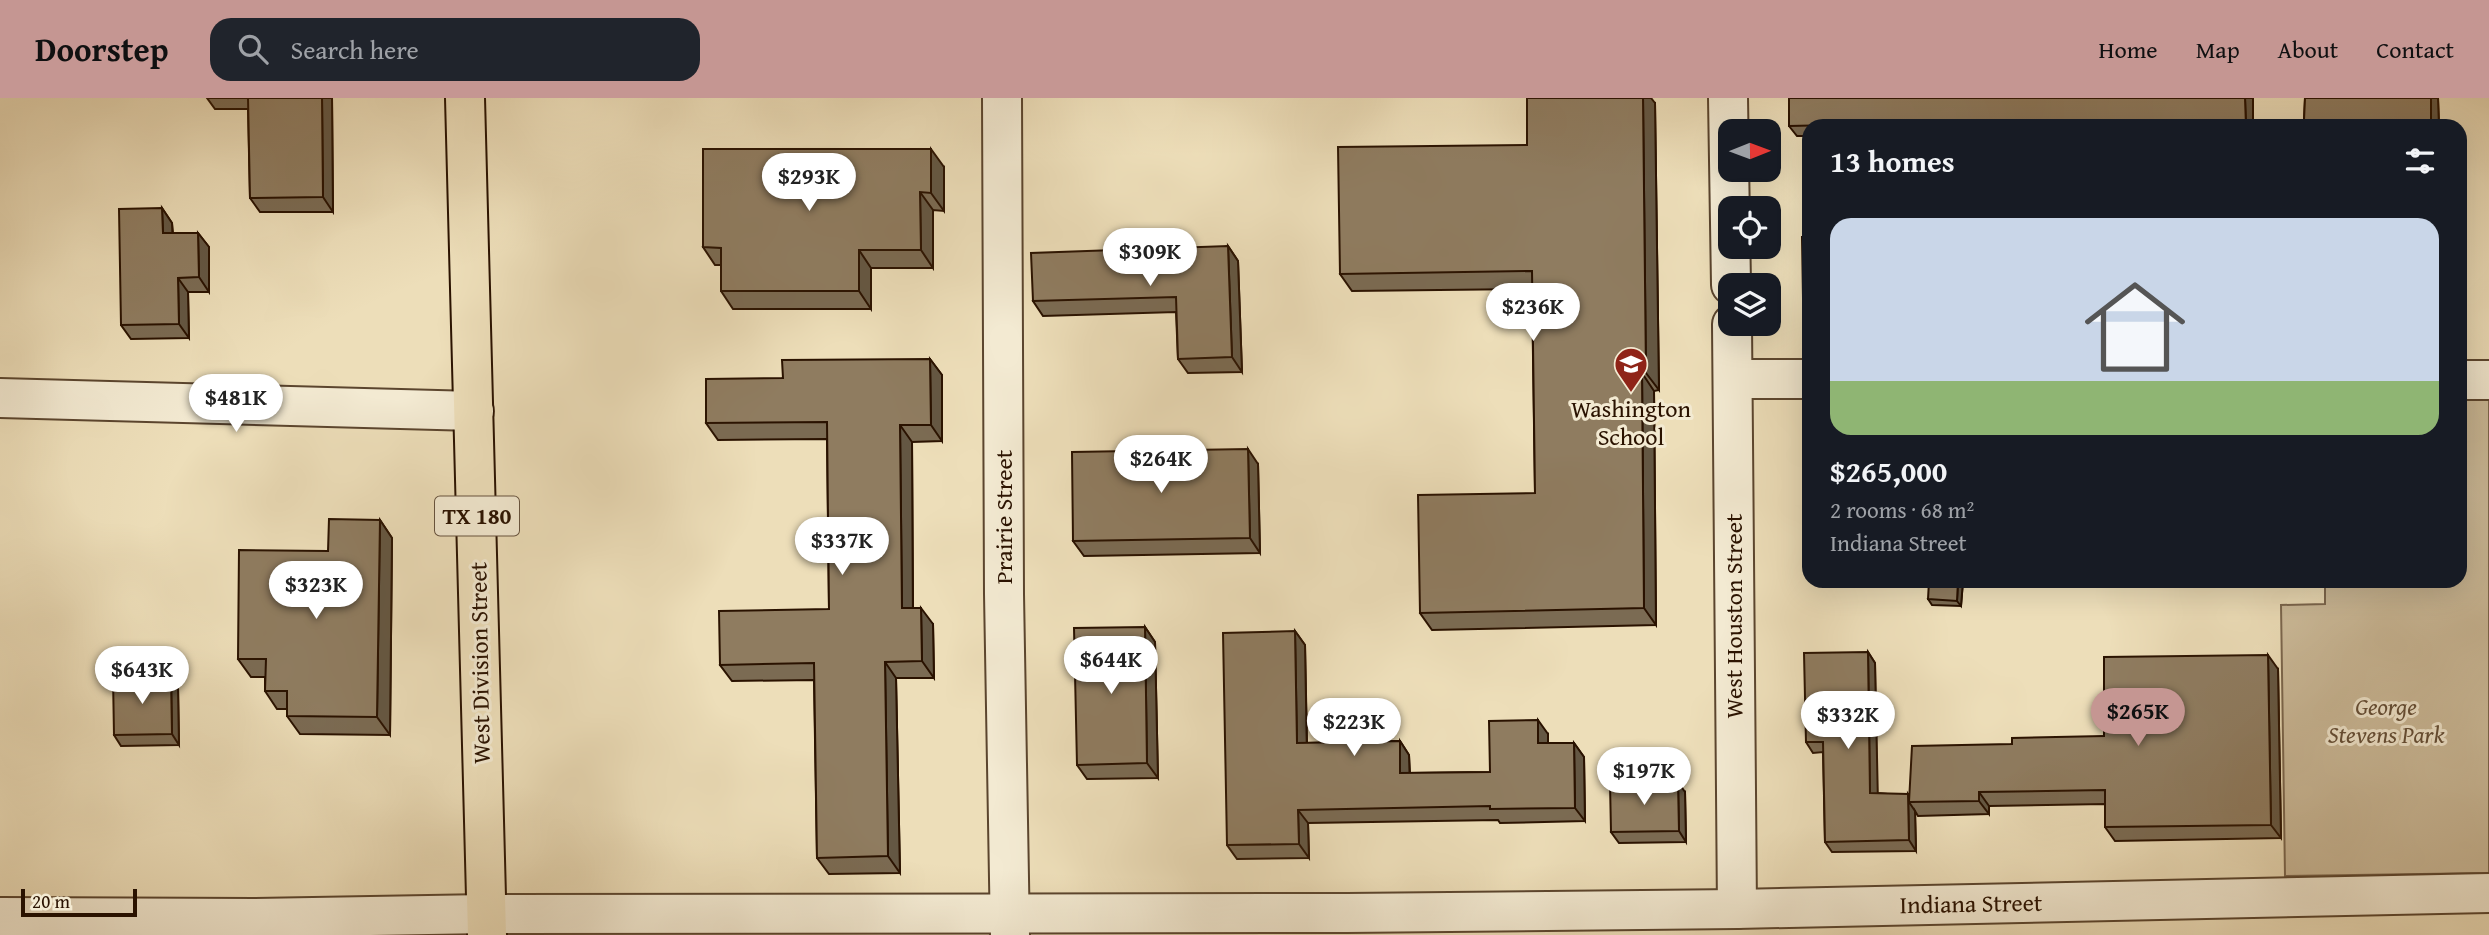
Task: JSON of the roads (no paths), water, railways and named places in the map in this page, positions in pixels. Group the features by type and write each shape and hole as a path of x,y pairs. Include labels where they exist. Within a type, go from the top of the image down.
{"main road":[{"name":"West Division Street","path":"465,98 486,925"}],"street":[{"name":"Prairie Street","path":"1002,98 1004,594 1009,924"},
{"path":"1728,98 1731,273"},
{"name":"West Houston Street","path":"1732,336 1737,909"},
{"path":"1733,379 1802,379"},
{"path":"2467,380 2489,380"},
{"path":"0,398 474,411"},
{"name":"Indiana Street","path":"0,917 256,918 486,925 1347,924 1737,909 2489,893"}],"place":[{"name":"Washington School","path":"1631,394"}],"park label":[{"name":"George Stevens Park","path":"2386,721"}]}
